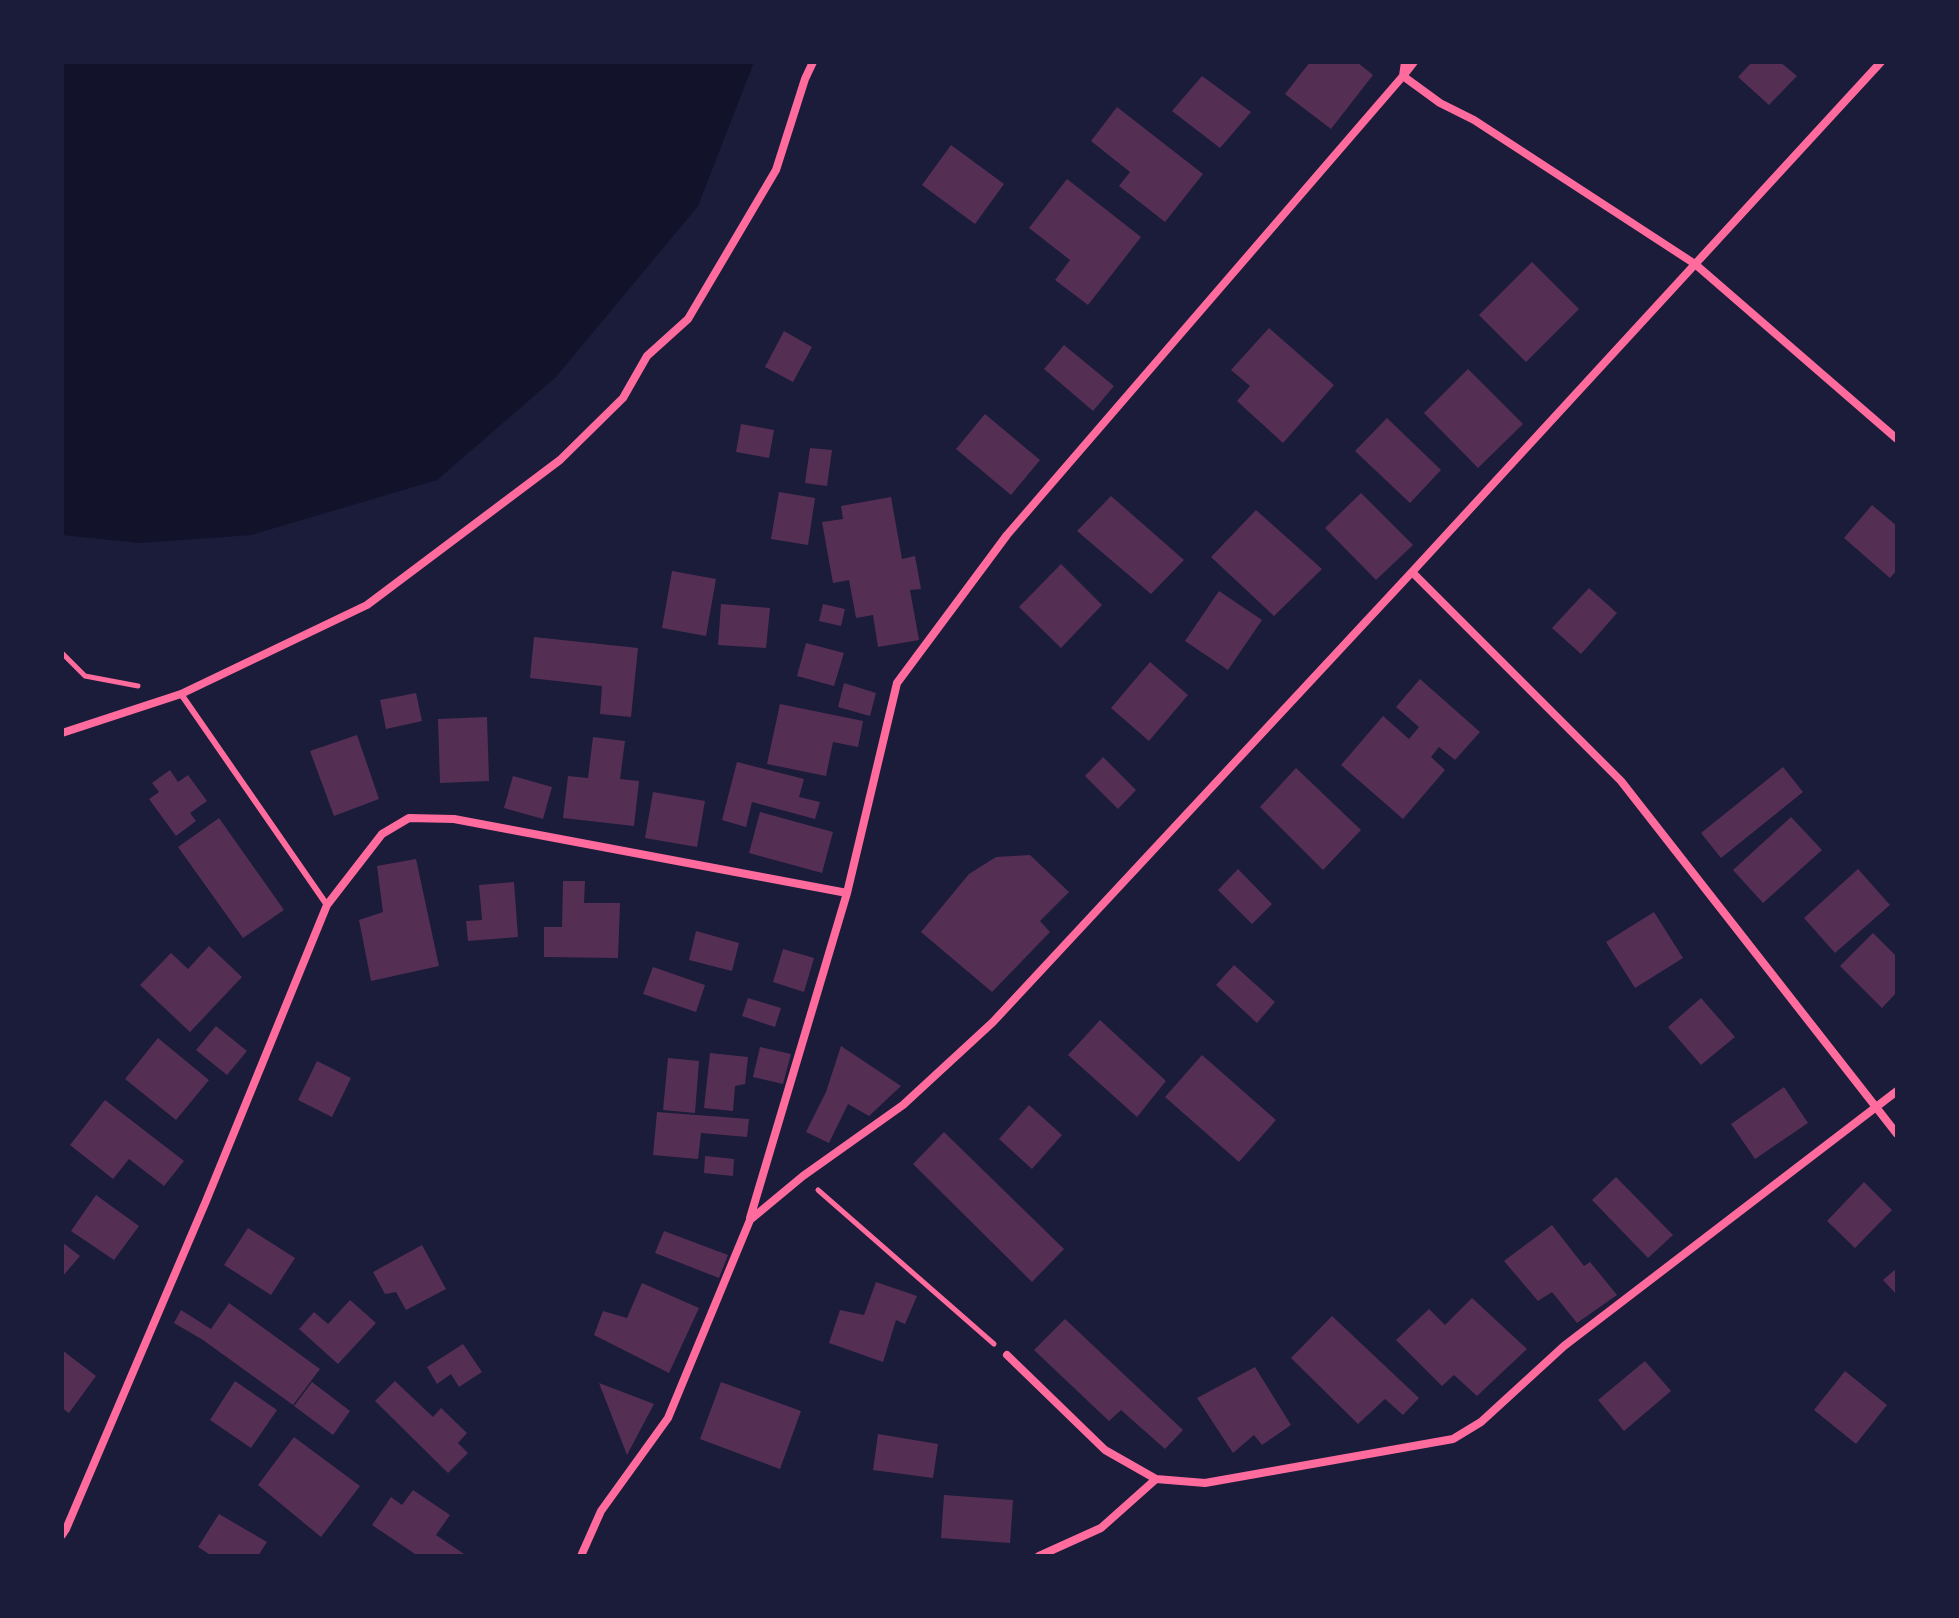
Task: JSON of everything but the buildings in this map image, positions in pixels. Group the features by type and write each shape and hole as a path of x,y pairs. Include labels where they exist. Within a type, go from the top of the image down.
{"street":[{"path":"62,733 181,694 367,605 560,460 623,398 647,356 688,319 776,170 813,62"},
{"path":"1403,76 1405,62"},
{"path":"581,1556 601,1511 668,1418 750,1220 847,893 897,683 1007,535 1414,62"},
{"path":"750,1220 803,1176 903,1105 993,1022 1881,62"},
{"path":"1403,76 1440,103 1474,120 1695,264 1897,439"},
{"path":"1412,572 1621,781 1897,1134"},
{"path":"62,1535 206,1201 327,905 382,834 409,818 454,819 847,893"},
{"path":"1007,1355 1105,1450 1156,1479 1205,1483 1453,1439 1481,1422 1564,1346 1897,1091"},
{"path":"1039,1556 1101,1528 1156,1479"}],"lane":[{"path":"181,694 327,905"}],"path":[{"path":"62,653 85,676 140,686"},
{"path":"803,1176 1007,1355"}],"shaded area":[{"path":"62,62 754,62 698,206 556,377 437,480 251,535 140,543 62,535"}]}
